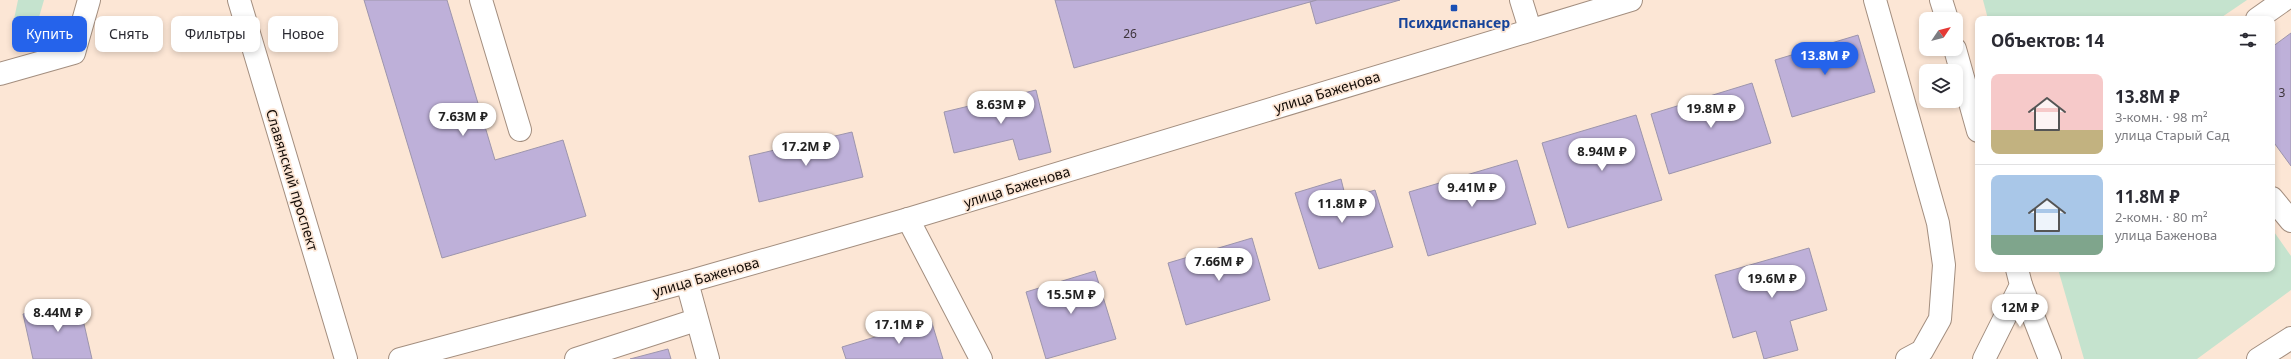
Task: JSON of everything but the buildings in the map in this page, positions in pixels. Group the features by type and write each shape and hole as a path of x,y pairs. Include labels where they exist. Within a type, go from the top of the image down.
{"street":[{"path":"0,74 74,53 89,0"},
{"name":"Славянский проспект","path":"239,0 346,359"},
{"path":"481,0 520,130"},
{"path":"1520,0 1530,29"},
{"name":"улица Баженова","path":"400,359 687,282 908,219 1530,29 1631,0"},
{"path":"1875,0 1938,223 1944,265 1940,319 1922,351 1907,359"},
{"path":"1941,0 1944,12"},
{"path":"2261,16 2284,0"},
{"path":"1957,56 1975,120"},
{"path":"2275,202 2291,222"},
{"path":"908,219 981,359"},
{"path":"1984,359 2019,277"},
{"path":"2019,277 2050,359"},
{"path":"687,282 696,320 708,359"},
{"path":"576,359 696,320"},
{"path":"2258,359 2291,338"}],"green space":[{"path":"18,0 44,0 39,16 15,16"},
{"path":"1983,0 2247,0 2223,16 1987,16"},
{"path":"2275,233 2291,256 2291,290 2197,359 2084,359 2059,272 2275,272"}],"place":[{"name":"Психдиспансер","path":"1454,8"}]}
